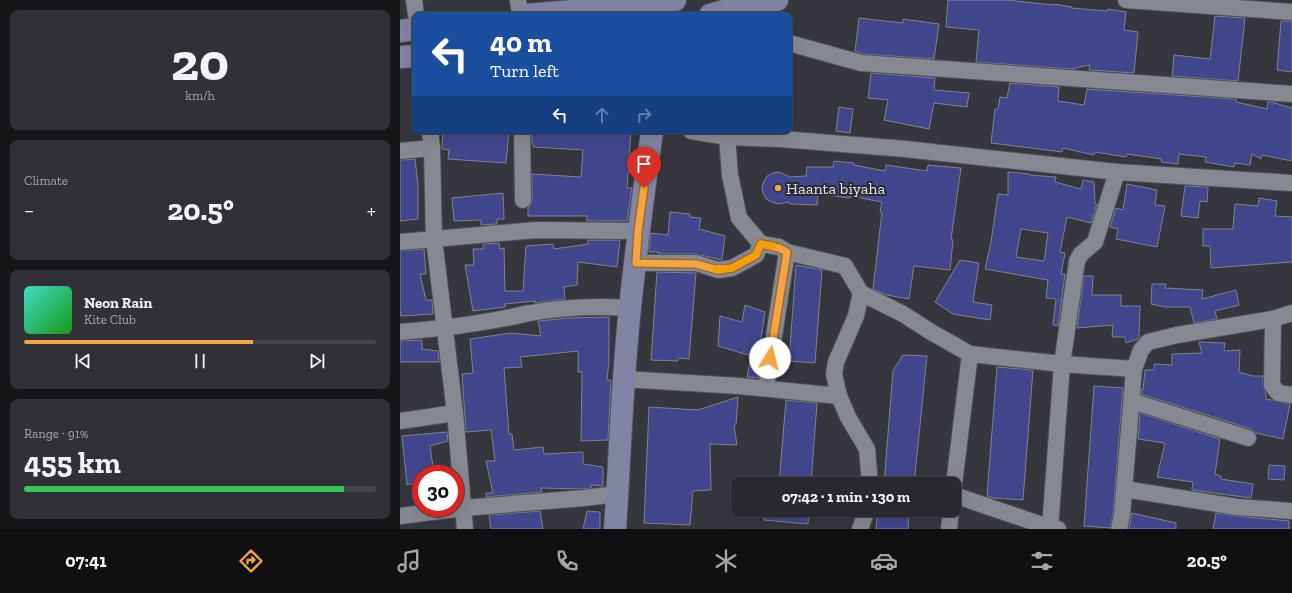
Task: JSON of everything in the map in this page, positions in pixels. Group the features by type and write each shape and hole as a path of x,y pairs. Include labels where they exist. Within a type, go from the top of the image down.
{"street":[{"path":"414,0 416,12"},
{"path":"518,0 520,12"},
{"path":"736,12 777,0"},
{"path":"1126,0 1292,12"},
{"path":"566,12 667,4"},
{"path":"400,31 412,29"},
{"path":"792,44 861,63 1292,94"},
{"path":"400,57 412,56"},
{"path":"430,134 434,239 460,465"},
{"path":"522,134 523,200"},
{"path":"619,529 617,494 624,379 638,231 652,134"},
{"path":"710,134 728,137 781,139 905,149 1117,172 1292,183"},
{"path":"728,137 730,175 739,218 761,244 845,266 861,293 903,314 970,354 1062,364 1134,369"},
{"path":"400,151 432,148"},
{"path":"961,497 1053,529 1062,364 1077,261 1081,254 1095,242 1117,172"},
{"path":"400,242 536,230 638,231"},
{"path":"636,263 696,264 718,270 732,268 756,255 761,244"},
{"path":"766,388 787,252"},
{"path":"861,293 856,316 836,362 834,374 839,396 848,417 867,448 869,477"},
{"path":"400,332 445,328 572,307 601,306 630,308"},
{"path":"1119,529 1122,515 1134,369 1141,350 1148,342 1292,313"},
{"path":"1273,318 1272,385 1278,393 1292,394"},
{"path":"955,477 970,354"},
{"path":"624,379 766,388 839,396"},
{"path":"1132,401 1248,438"},
{"path":"400,421 455,413"},
{"path":"1124,489 1237,508 1292,511"},
{"path":"465,529 464,508 617,494"},
{"path":"400,516 412,514"},
{"path":"860,529 864,517"},
{"path":"949,529 950,517"}],"building":[{"path":"948,0 1007,0 1053,4 1072,7 1071,8 1107,11 1108,9 1126,12 1124,30 1138,32 1134,73 1089,70 1090,65 1071,69 976,62 979,30 946,27"},
{"path":"1215,16 1245,18 1238,81 1172,76 1174,55 1210,59"},
{"path":"859,18 903,23 903,19 939,24 934,59 863,54 855,51"},
{"path":"1281,21 1292,21 1292,72 1277,70"},
{"path":"871,73 935,78 934,90 969,93 967,107 934,103 929,129 884,120 888,100 868,98"},
{"path":"1010,83 1059,87 1058,101 1084,105 1087,89 1236,99 1236,102 1267,109 1268,102 1271,102 1292,108 1292,161 1262,155 1261,159 1252,154 1250,165 1235,163 1234,167 1205,162 1206,157 1179,154 1178,164 1161,162 1162,159 1127,154 1126,157 1095,152 1094,155 1063,148 1062,152 991,143 995,109 998,109 1000,97 1007,98"},
{"path":"839,107 853,109 850,133 836,131"},
{"path":"443,134 509,134 506,163 448,159 449,150 442,149"},
{"path":"532,134 631,134 627,188 632,188 627,221 587,221 587,216 528,216 528,208 532,200 532,174 581,177 583,150 534,147 532,144"},
{"path":"415,159 418,185 418,219 400,221 400,160"},
{"path":"834,161 854,163 854,165 885,171 886,165 927,171 928,165 961,168 951,239 953,240 950,270 914,266 909,299 887,295 873,289 882,202 850,196 850,198 818,194 817,205 790,204 789,202 778,204 766,199 762,187 767,176 779,172 790,177 806,176 807,167 833,167"},
{"path":"1008,172 1056,177 1055,182 1081,189 1083,180 1094,182 1095,204 1097,204 1091,223 1067,217 1060,252 1065,253 1061,274 1065,274 1058,326 1053,325 1056,299 1046,298 1048,280 985,269 991,242 998,194 1008,195","holes":["1021,229 1048,233 1044,261 1016,257"]},
{"path":"1127,184 1157,190 1155,205 1165,206 1157,247 1116,239 1118,229 1110,227 1116,208 1123,210"},
{"path":"1185,186 1208,187 1207,202 1200,201 1198,218 1181,216"},
{"path":"503,193 504,219 497,219 497,224 481,225 481,220 454,221 452,198"},
{"path":"1259,198 1277,201 1275,216 1292,217 1292,262 1211,268 1210,246 1203,246 1203,229 1233,229 1235,204 1258,206"},
{"path":"670,212 690,214 690,217 701,218 699,229 725,236 722,260 696,254 658,254 659,252 649,252 651,233 668,235"},
{"path":"588,240 620,240 617,267 578,262 577,285 564,287 565,299 535,303 535,301 505,304 505,307 473,311 465,265 474,265 473,249 483,249 483,244 499,243 500,249 504,248 505,291 523,291 526,246 553,244 554,249 588,244"},
{"path":"424,249 426,274 420,274 426,300 432,300 433,314 401,316 400,251"},
{"path":"960,260 979,263 973,302 992,305 990,320 953,314 935,302"},
{"path":"796,265 822,270 815,363 789,361"},
{"path":"657,272 696,273 689,359 678,358 678,361 651,360"},
{"path":"1084,276 1093,276 1092,295 1121,295 1121,306 1140,306 1138,339 1126,343 1125,337 1112,337 1113,325 1077,328"},
{"path":"1152,284 1166,284 1165,288 1203,290 1202,299 1236,290 1239,305 1215,311 1217,319 1194,323 1190,307 1165,307 1151,304"},
{"path":"745,305 765,312 758,358 718,346 720,316 742,322"},
{"path":"609,317 609,361 607,380 611,380 608,440 581,441 582,372 578,372 578,351 520,357 522,367 504,368 509,434 512,434 514,450 543,447 544,454 583,452 583,464 603,467 603,486 591,485 591,488 582,489 541,488 542,492 486,497 486,493 493,493 486,461 495,461 491,430 466,432 462,374 473,373 470,339 511,333 541,336 538,321 568,318"},
{"path":"422,340 422,349 438,351 439,362 400,362 400,341"},
{"path":"1199,342 1225,343 1224,351 1240,350 1239,372 1253,376 1263,376 1266,399 1290,404 1283,439 1256,433 1251,429 1141,394 1142,389 1143,390 1145,370 1154,370 1154,364 1172,365 1172,354 1202,353"},
{"path":"903,355 927,356 915,477 885,477 893,371"},
{"path":"751,357 761,359 758,378 747,377"},
{"path":"997,367 1033,370 1023,500 993,498 987,496"},
{"path":"1094,386 1123,388 1113,514 1110,528 1084,526"},
{"path":"738,397 736,424 734,425 737,445 710,444 711,490 693,491 690,525 644,523 649,407 698,410"},
{"path":"786,400 817,403 812,477 780,477"},
{"path":"1140,413 1220,439 1215,474 1221,476 1221,479 1253,484 1251,498 1192,490 1193,482 1157,477 1165,443 1138,439"},
{"path":"447,432 448,441 430,446 433,465 412,465 412,484 407,485 402,436"},
{"path":"1269,465 1285,466 1284,480 1268,479"},
{"path":"540,511 543,529 491,529 489,515"},
{"path":"587,511 600,512 600,529 583,529"},
{"path":"1132,513 1176,523 1176,529 1129,529"},
{"path":"1216,513 1289,521 1289,529 1213,529"},
{"path":"764,517 808,517 808,524 764,520"},
{"path":"877,517 909,517 908,529 876,529"}],"slow traffic":[{"path":"715,269 732,268 756,255 761,244 773,246"}],"place":[{"name":"Haanta biyaha","path":"778,188"}],"route":[{"path":"644,188 638,231 636,263 696,264 718,270 732,268 756,255 761,244 779,248 787,252 770,358"}]}
